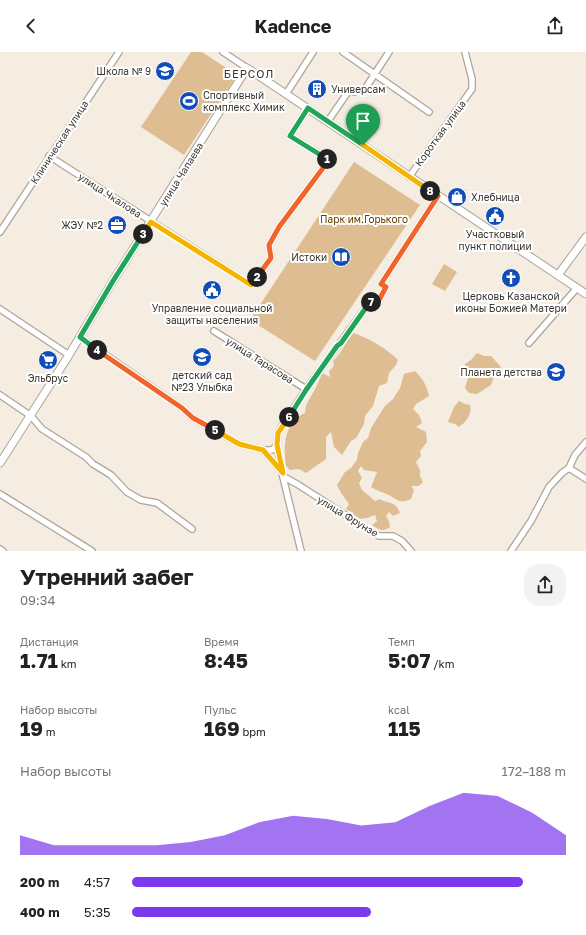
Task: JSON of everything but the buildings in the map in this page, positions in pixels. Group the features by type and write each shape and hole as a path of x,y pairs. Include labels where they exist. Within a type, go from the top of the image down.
{"street":[{"name":"Клиническая улица","path":"0,232 118,52"},
{"path":"223,52 586,294"},
{"path":"286,94 313,52"},
{"path":"343,52 429,112"},
{"path":"328,121 350,89 354,92 365,89 389,52"},
{"name":"Короткая улица","path":"409,176 472,89 472,79 465,52"},
{"name":"улица Чапаева","path":"0,463 69,355 113,281 247,68"},
{"name":"улица Чкалова","path":"49,156 251,285 271,258 269,245 279,227 329,160 290,136 308,108"},
{"path":"300,551 277,445 278,433 306,390 370,302 378,302 386,287 381,284 438,196"},
{"path":"558,275 586,237"},
{"path":"529,343 577,288"},
{"path":"0,309 69,355"},
{"name":"улица Тарасова","path":"214,331 306,390"},
{"path":"80,337 182,408 193,418 239,444 263,450 272,450 277,445"},
{"path":"0,395 30,416 42,428 111,475 127,492 141,500 157,503 192,528"},
{"path":"511,551 531,521 549,487 569,468 575,455 586,442"},
{"path":"263,450 283,475"},
{"path":"569,468 586,479"},
{"name":"улица Фрунзе","path":"283,475 379,536 393,536 402,541 411,551"},
{"path":"0,494 92,551"}],"green space":[{"name":"Спортивный комплекс Химик","path":"191,52 202,52 237,75 184,155 141,127"},
{"name":"Парк им.Горького","path":"354,162 420,205 315,361 250,320"},
{"path":"444,264 457,272 445,291 432,284"},
{"path":"353,333 388,351 398,360 396,365 389,373 387,383 379,386 373,406 365,416 364,424 356,438 351,441 342,455 334,447 331,432 326,437 326,459 306,473 299,469 290,470 286,466 285,459 285,443 289,429 298,417 305,413 307,404 322,373 330,377 329,371 334,366 333,361 339,355"},
{"path":"477,353 484,356 491,356 501,367 498,373 495,374 491,385 477,394 469,393 465,388 468,378 465,364"},
{"path":"415,371 424,383 429,396 416,404 413,409 419,415 422,423 416,427 426,432 427,442 420,451 421,456 416,462 423,482 419,486 411,486 414,490 411,499 402,501 371,487 377,472 364,470 361,466 358,471 362,478 359,483 362,490 375,501 380,499 394,504 400,513 393,516 389,512 386,516 390,527 385,530 381,530 372,525 377,521 375,515 360,519 346,509 349,504 337,485 345,472 351,468 357,460 358,453 363,442 368,438 371,428 385,406 393,399 400,388 404,374"},
{"path":"459,401 470,405 470,412 468,418 459,427 448,422 454,407"}],"place":[{"name":"Школа № 9","path":"165,71"},
{"name":"Универсам","path":"317,89"},
{"name":"Спортивный комплекс Химик","path":"189,101"},
{"name":"Хлебница","path":"457,197"},
{"name":"Участковый пункт полиции","path":"495,216"},
{"name":"ЖЭУ №2","path":"117,225"},
{"name":"Истоки","path":"341,257"},
{"name":"Церковь Казанской иконы Божией Матери","path":"511,278"},
{"name":"Управление социальной защиты населения","path":"212,290"},
{"name":"детский сад №23 Улыбка","path":"202,357"},
{"name":"Эльбрус","path":"48,360"},
{"name":"Планета детства","path":"556,372"}],"district":[{"name":"БЕРСОЛ","path":"249,74"}],"route":[{"path":"308,108 363,145 438,196 381,284 386,287 378,302 370,302 306,390 278,433 277,445 283,473 263,450 239,444 193,418 182,408 103,355 80,337 113,281 151,222 251,285 271,258 269,245 279,227 329,160 290,136 308,108"}]}
